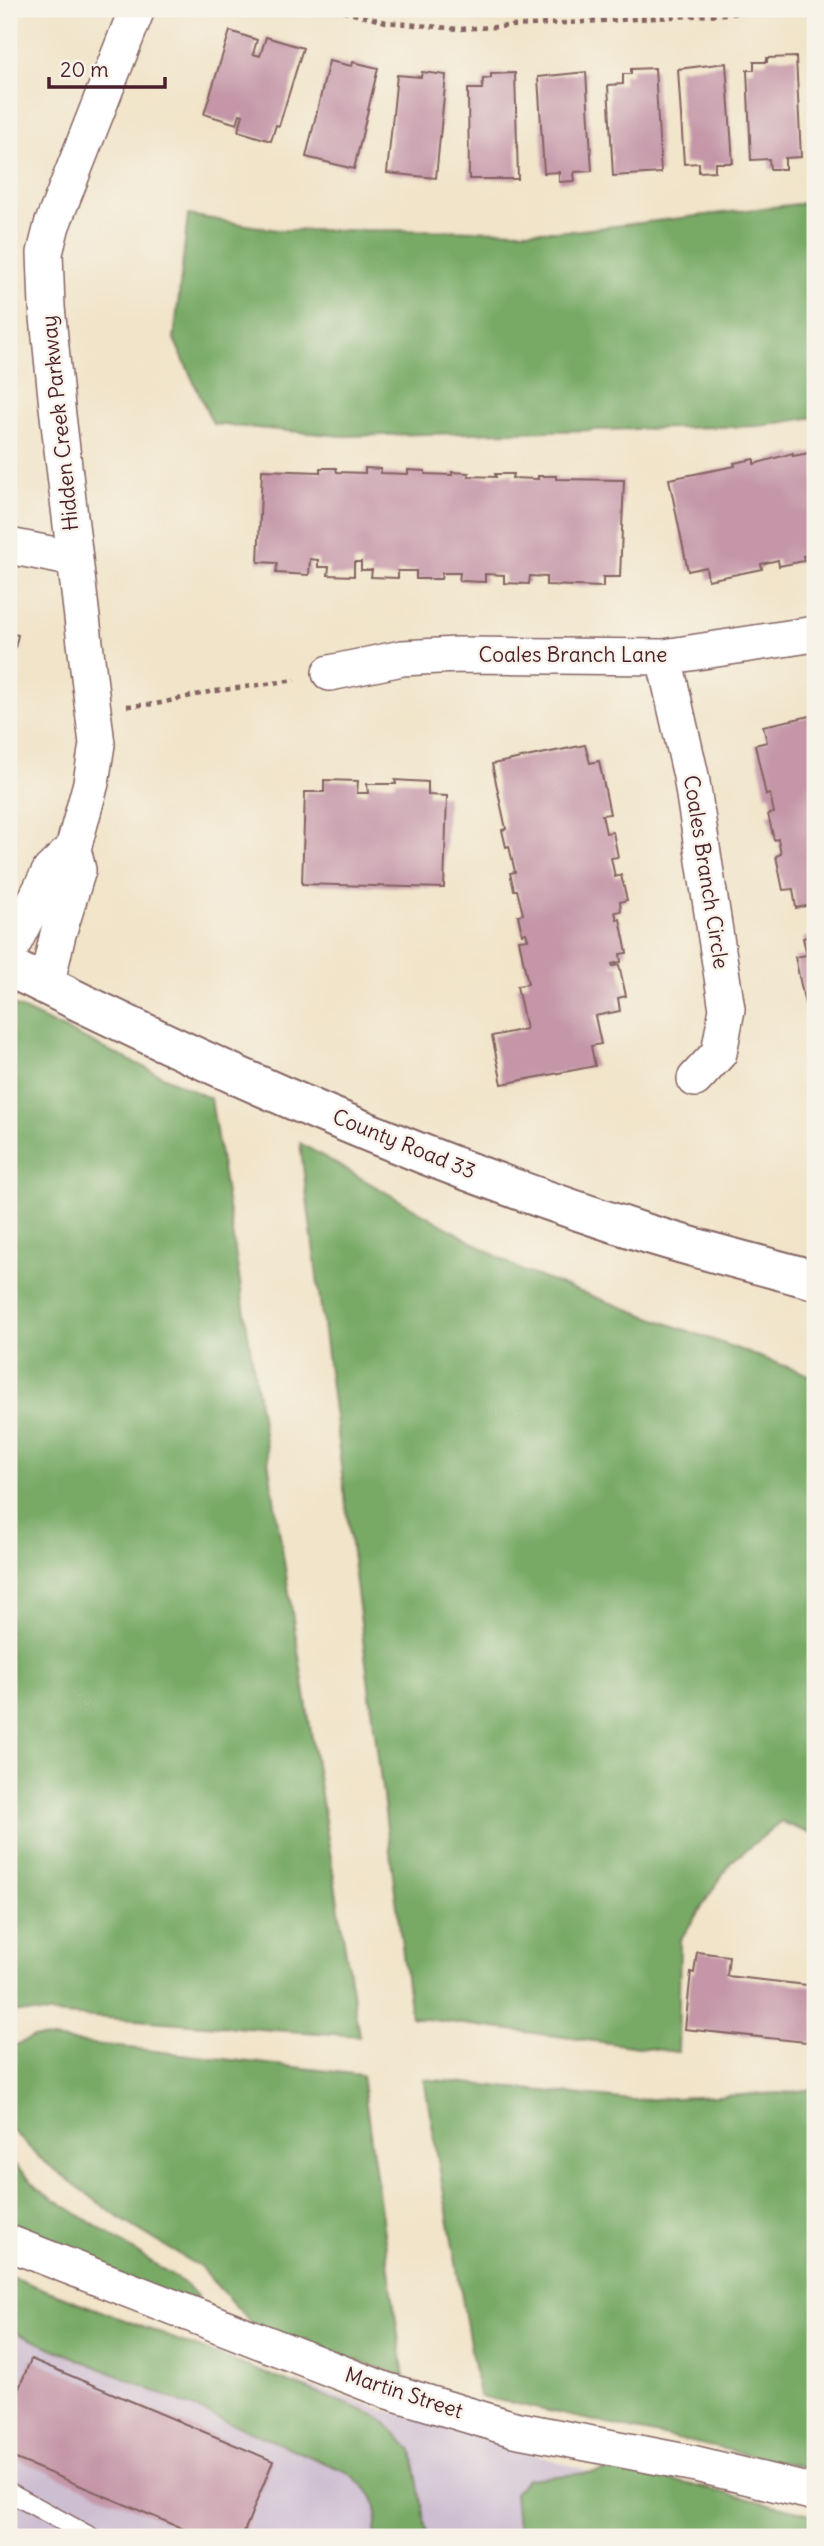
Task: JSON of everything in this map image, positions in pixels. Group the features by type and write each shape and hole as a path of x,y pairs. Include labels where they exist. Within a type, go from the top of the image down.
{"street":[{"name":"Hidden Creek Parkway","path":"47,986 58,934 78,870 73,849 91,783 97,744 55,394 45,253 52,225 137,9"},
{"path":"9,546 75,559"},
{"name":"Coales Branch Lane","path":"330,673 402,658 457,655 664,657 815,634"},
{"name":"Coales Branch Circle","path":"664,657 691,776 727,1009 719,1053 695,1079"},
{"name":"Hidden Creek Parkway","path":"9,952 50,871 73,849"},
{"name":"County Road 33","path":"9,967 128,1027 250,1082 502,1184 643,1232 815,1280"},
{"name":"Martin Street","path":"9,2243 385,2390 514,2429 696,2464 815,2493"}],"lane":[{"path":"9,2492 91,2537"}],"path":[{"path":"333,9 386,22 459,29 493,29 815,9"},
{"path":"93,709 156,704 209,692 330,673"}],"shaded area":[{"path":"9,2297 809,2537 9,2537"}],"green space":[{"path":"815,202 815,417 760,426 343,436 213,424 174,339 188,215 277,230 573,231"},
{"path":"9,1003 211,1099 359,2036 9,2011"},
{"path":"300,1143 523,1271 815,1377 815,1835 781,1822 731,1862 680,1940 678,2052 411,2017"},
{"path":"34,2037 362,2075 404,2377 250,2322 201,2268 119,2218 41,2159 9,2127 9,2048"},
{"path":"424,2079 632,2100 815,2089 815,2469 479,2396"},
{"path":"9,2159 39,2189 187,2285 197,2296 195,2304 9,2234"},
{"path":"9,2276 380,2417 412,2450 427,2537 374,2537 377,2515 374,2499 364,2486 347,2472 9,2330"},
{"path":"627,2469 815,2515 815,2537 518,2537 514,2493 527,2479"}],"building":[{"path":"230,31 257,40 253,54 260,56 266,37 303,48 279,126 276,125 271,141 238,131 243,115 240,114 237,124 204,114"},
{"path":"796,57 801,157 785,158 785,169 770,169 769,159 751,160 747,70 754,70 754,62 767,62 767,58"},
{"path":"329,61 352,66 353,62 378,68 354,169 306,157"},
{"path":"726,63 733,163 715,163 715,171 699,172 699,163 684,164 678,69"},
{"path":"655,68 661,173 613,176 608,85 623,84 623,74 631,74 631,69"},
{"path":"422,72 446,75 436,178 387,173 397,75 421,77"},
{"path":"586,72 592,171 574,172 575,181 559,182 559,172 544,173 538,77"},
{"path":"515,73 518,179 469,179 468,89 482,89 483,79 491,78 491,74"},
{"path":"815,452 815,553 803,556 804,561 779,566 778,560 761,564 762,569 708,580 706,567 688,571 669,479 735,466 734,463 754,459 754,464 793,453 793,456"},
{"path":"320,468 336,468 337,472 365,473 365,468 381,469 380,473 408,474 408,470 425,471 425,474 469,473 468,476 496,477 495,474 513,474 512,478 538,479 538,476 556,476 556,479 624,480 620,577 603,577 603,587 546,585 546,577 530,576 529,584 504,583 504,575 485,574 485,582 459,581 460,573 442,573 441,579 416,579 416,571 398,571 398,578 371,577 372,570 361,570 361,562 354,562 354,576 328,575 329,567 318,567 318,560 310,559 309,575 276,573 277,563 258,562 262,470 320,472"},
{"path":"9,633 18,635 10,669 9,669"},
{"path":"815,715 815,904 796,908 793,889 783,890 776,856 781,854 778,839 774,840 768,814 774,813 770,794 766,795 755,745 767,742 763,726"},
{"path":"585,745 590,763 599,761 610,814 602,815 606,833 613,832 618,857 611,858 615,877 621,875 627,900 620,902 621,911 615,912 617,920 620,919 627,953 620,954 621,962 612,964 619,965 626,996 618,998 620,1011 595,1016 601,1044 591,1046 595,1066 502,1084 492,1036 526,1029 517,986 528,984 519,940 528,939 526,933 522,934 518,915 523,914 510,873 515,872 502,830 506,829 492,764"},
{"path":"324,780 358,781 357,793 368,793 367,784 396,784 395,780 428,782 428,795 447,796 444,888 302,884 305,792 324,792"},
{"path":"815,935 814,1023 811,1009 806,1009 795,957 807,955 803,938"},
{"path":"697,1952 729,1956 727,1976 815,1986 815,2043 685,2029 691,1972 694,1973"},
{"path":"31,2359 273,2461 242,2537 203,2537 9,2456 9,2412"}]}
